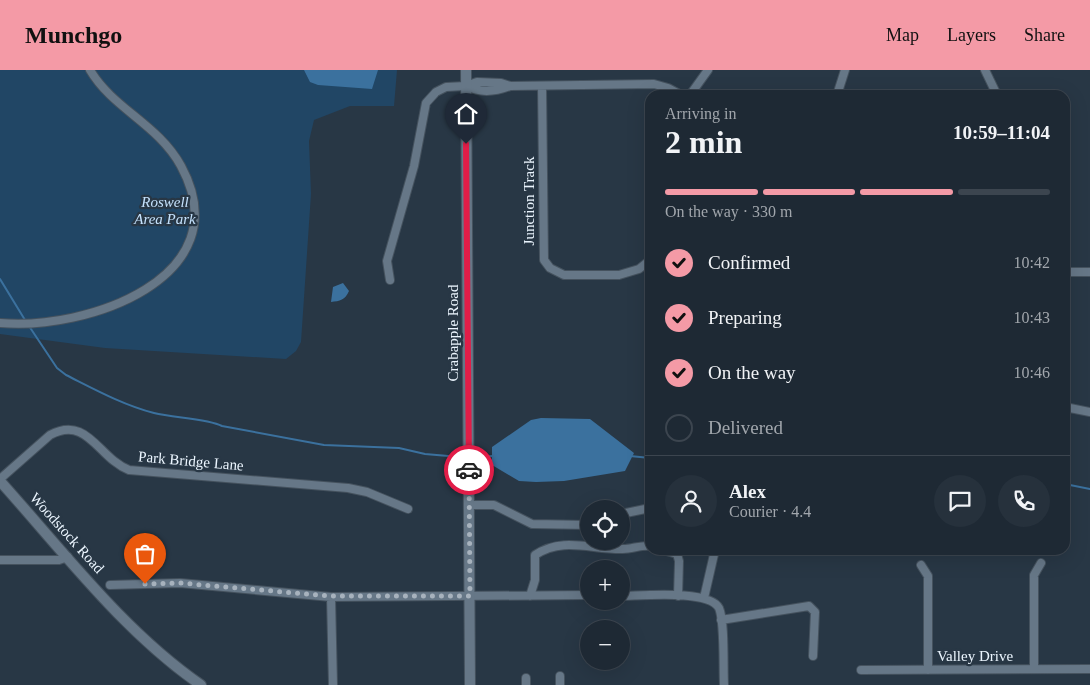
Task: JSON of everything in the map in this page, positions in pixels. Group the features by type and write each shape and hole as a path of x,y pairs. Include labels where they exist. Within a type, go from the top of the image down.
{"street":[{"path":"0,323 23,324 83,316 105,310 131,299 150,288 168,272 181,258 190,239 194,218 193,197 180,164 154,130 103,89 90,70"},
{"name":"Crabapple Road","path":"466,70 470,685"},
{"path":"694,90 708,70"},
{"path":"839,90 845,70"},
{"path":"986,70 995,90"},
{"path":"390,280 387,261 414,166 423,108 432,96 441,89 466,86 477,91 501,90 510,86 654,84 672,90"},
{"name":"Junction Track","path":"542,86 544,260 550,268 564,275 619,275 639,268 645,264"},
{"path":"1070,272 1090,272"},
{"path":"1070,408 1090,412"},
{"name":"Park Bridge Lane","path":"0,480 50,435 59,430 70,429 86,435 112,461 129,470 348,488 367,492 408,509"},
{"name":"Woodstock Road","path":"0,480 68,557 150,644 201,685"},
{"path":"469,504 494,505 532,524 580,524"},
{"path":"630,512 645,509"},
{"path":"530,596 535,580 535,555 564,544 611,549 645,546"},
{"path":"678,555 678,596"},
{"path":"704,598 714,555"},
{"path":"0,560 59,560 68,557"},
{"path":"1034,669 1034,575 1040,563"},
{"path":"921,565 928,576 928,670"},
{"path":"110,585 180,583 330,596 580,595"},
{"path":"330,596 333,685"},
{"path":"630,596 678,596 704,598 712,601 718,607 721,620 724,685"},
{"path":"721,620 809,606 815,612 813,656"},
{"name":"Valley Drive","path":"861,670 1090,669"},
{"path":"560,676 560,685"}],"green space":[{"name":"Roswell Area Park","path":"0,70 397,70 394,106 350,106 314,120 309,141 311,194 301,342 296,351 286,359 105,348 0,334"}],"shaded area":[{"path":"304,70 378,70 372,89 318,85 310,82"},
{"path":"343,283 349,291 346,296 342,300 331,302 333,287"},
{"path":"541,418 590,419 634,453 625,471 564,481 519,481 492,465 492,447 531,420"}],"waterway":[{"path":"0,279 25,320"},
{"path":"29,326 57,368 66,375 142,410 162,415 208,421 222,426 324,445 399,448 425,454 460,457"},
{"path":"477,457 493,456"},
{"path":"630,456 645,458"},
{"path":"1070,485 1090,489"}],"way so far":[{"path":"145,584 180,583 235,587 298,595 470,596 469,470"}],"route":[{"path":"466,144 469,470"}]}
